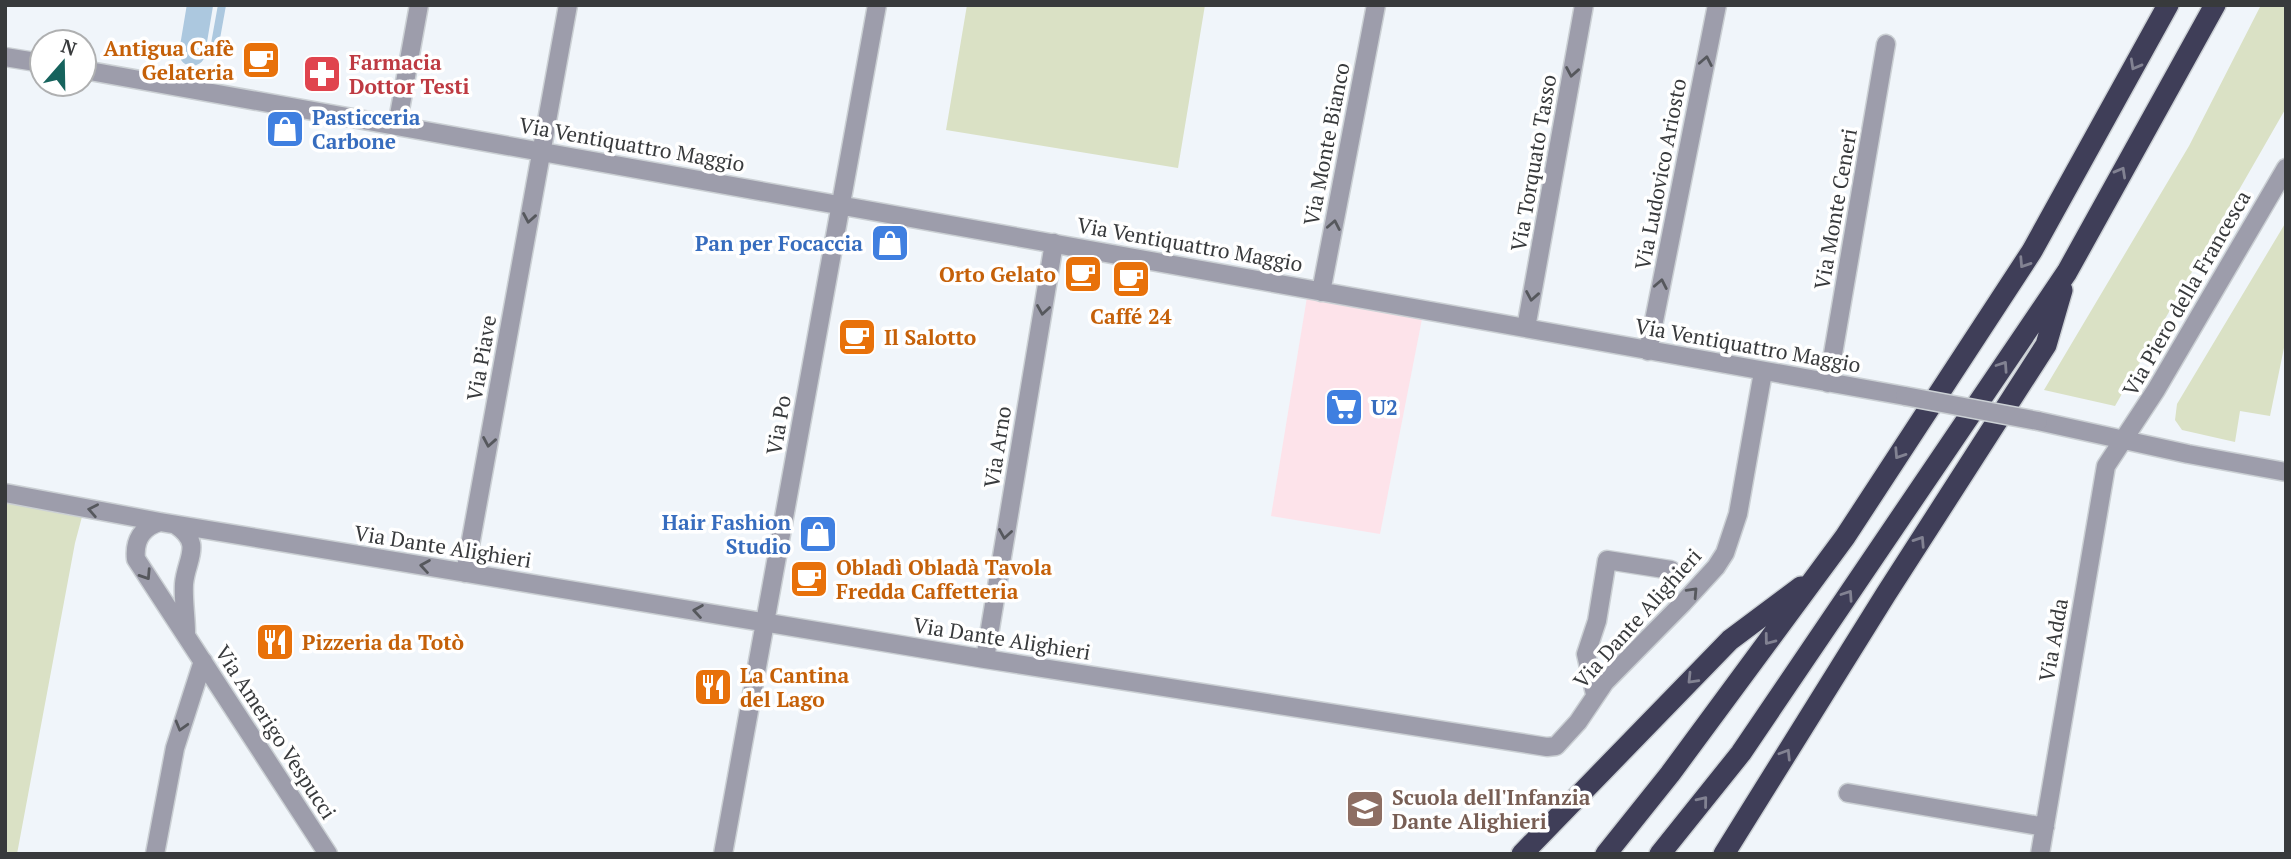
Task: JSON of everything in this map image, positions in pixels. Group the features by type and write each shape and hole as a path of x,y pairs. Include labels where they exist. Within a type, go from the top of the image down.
{"highway":[{"path":"1606,854 1670,774 1819,573 2032,251 2168,5"},
{"path":"1660,854 1741,753 2067,272 2214,5"},
{"path":"1724,854 1893,582 2046,345 2067,272"},
{"path":"1522,854 1730,640 1819,573"}],"street":[{"path":"397,126 419,5"},
{"name":"Via Piave","path":"465,573 568,5"},
{"name":"Via Po","path":"723,854 877,5"},
{"name":"Via Monte Bianco","path":"1321,292 1376,5"},
{"name":"Via Torquato Tasso","path":"1526,328 1584,5"},
{"name":"Via Ludovico Ariosto","path":"1648,351 1717,5"},
{"name":"Via Monte Ceneri","path":"1828,383 1886,44"},
{"path":"5,57 28,61"},
{"name":"Via Ventiquattro Maggio","path":"98,73 1905,396 2038,421 2188,454 2286,471"},
{"name":"Via Piero della Francesca","path":"2123,439 2156,390 2286,168"},
{"name":"Via Arno","path":"985,660 1054,243"},
{"name":"Via Dante Alighieri","path":"5,493 168,524 985,660 1360,716 1546,747 1556,746 1571,730 1595,694 1708,576 1725,553 1738,514 1763,372"},
{"name":"Via Adda","path":"2040,854 2104,475 2106,466 2123,439"},
{"name":"Via Amerigo Vespucci","path":"186,635 184,584 192,549 188,535 168,524 148,527 141,533 135,550 136,559 328,854"},
{"path":"1595,694 1586,654 1597,621 1607,560 1671,570"},
{"path":"155,854 175,748 203,661"},
{"path":"1848,793 2045,827"}],"shaded area":[{"path":"1307,297 1422,319 1380,534 1271,516"}],"green space":[{"path":"967,5 1205,5 1178,168 946,130"},
{"path":"2261,5 2286,5 2286,108 2115,406 2044,390 2189,146"},
{"path":"2286,222 2286,338 2270,416 2240,411 2235,442 2182,430 2175,420 2177,404"},
{"path":"5,499 83,513 75,543 17,854 5,854"}],"waterway":[{"path":"192,53 200,5"},
{"path":"213,55 222,5"}],"place":[{"name":"Antigua Cafè Gelateria","path":"261,60"},
{"name":"Farmacia Dottor Testi","path":"322,74"},
{"name":"Pasticceria Carbone","path":"285,129"},
{"name":"Pan per Focaccia","path":"890,243"},
{"name":"Orto Gelato","path":"1083,274"},
{"name":"Caffé 24","path":"1131,279"},
{"name":"Il Salotto","path":"857,337"},
{"name":"U2","path":"1344,407"},
{"name":"Hair Fashion Studio","path":"818,534"},
{"name":"Obladì Obladà Tavola Fredda Caffetteria","path":"809,579"},
{"name":"Pizzeria da Totò","path":"275,642"},
{"name":"La Cantina del Lago","path":"713,687"},
{"name":"Scuola dell'Infanzia Dante Alighieri","path":"1365,809"}]}
